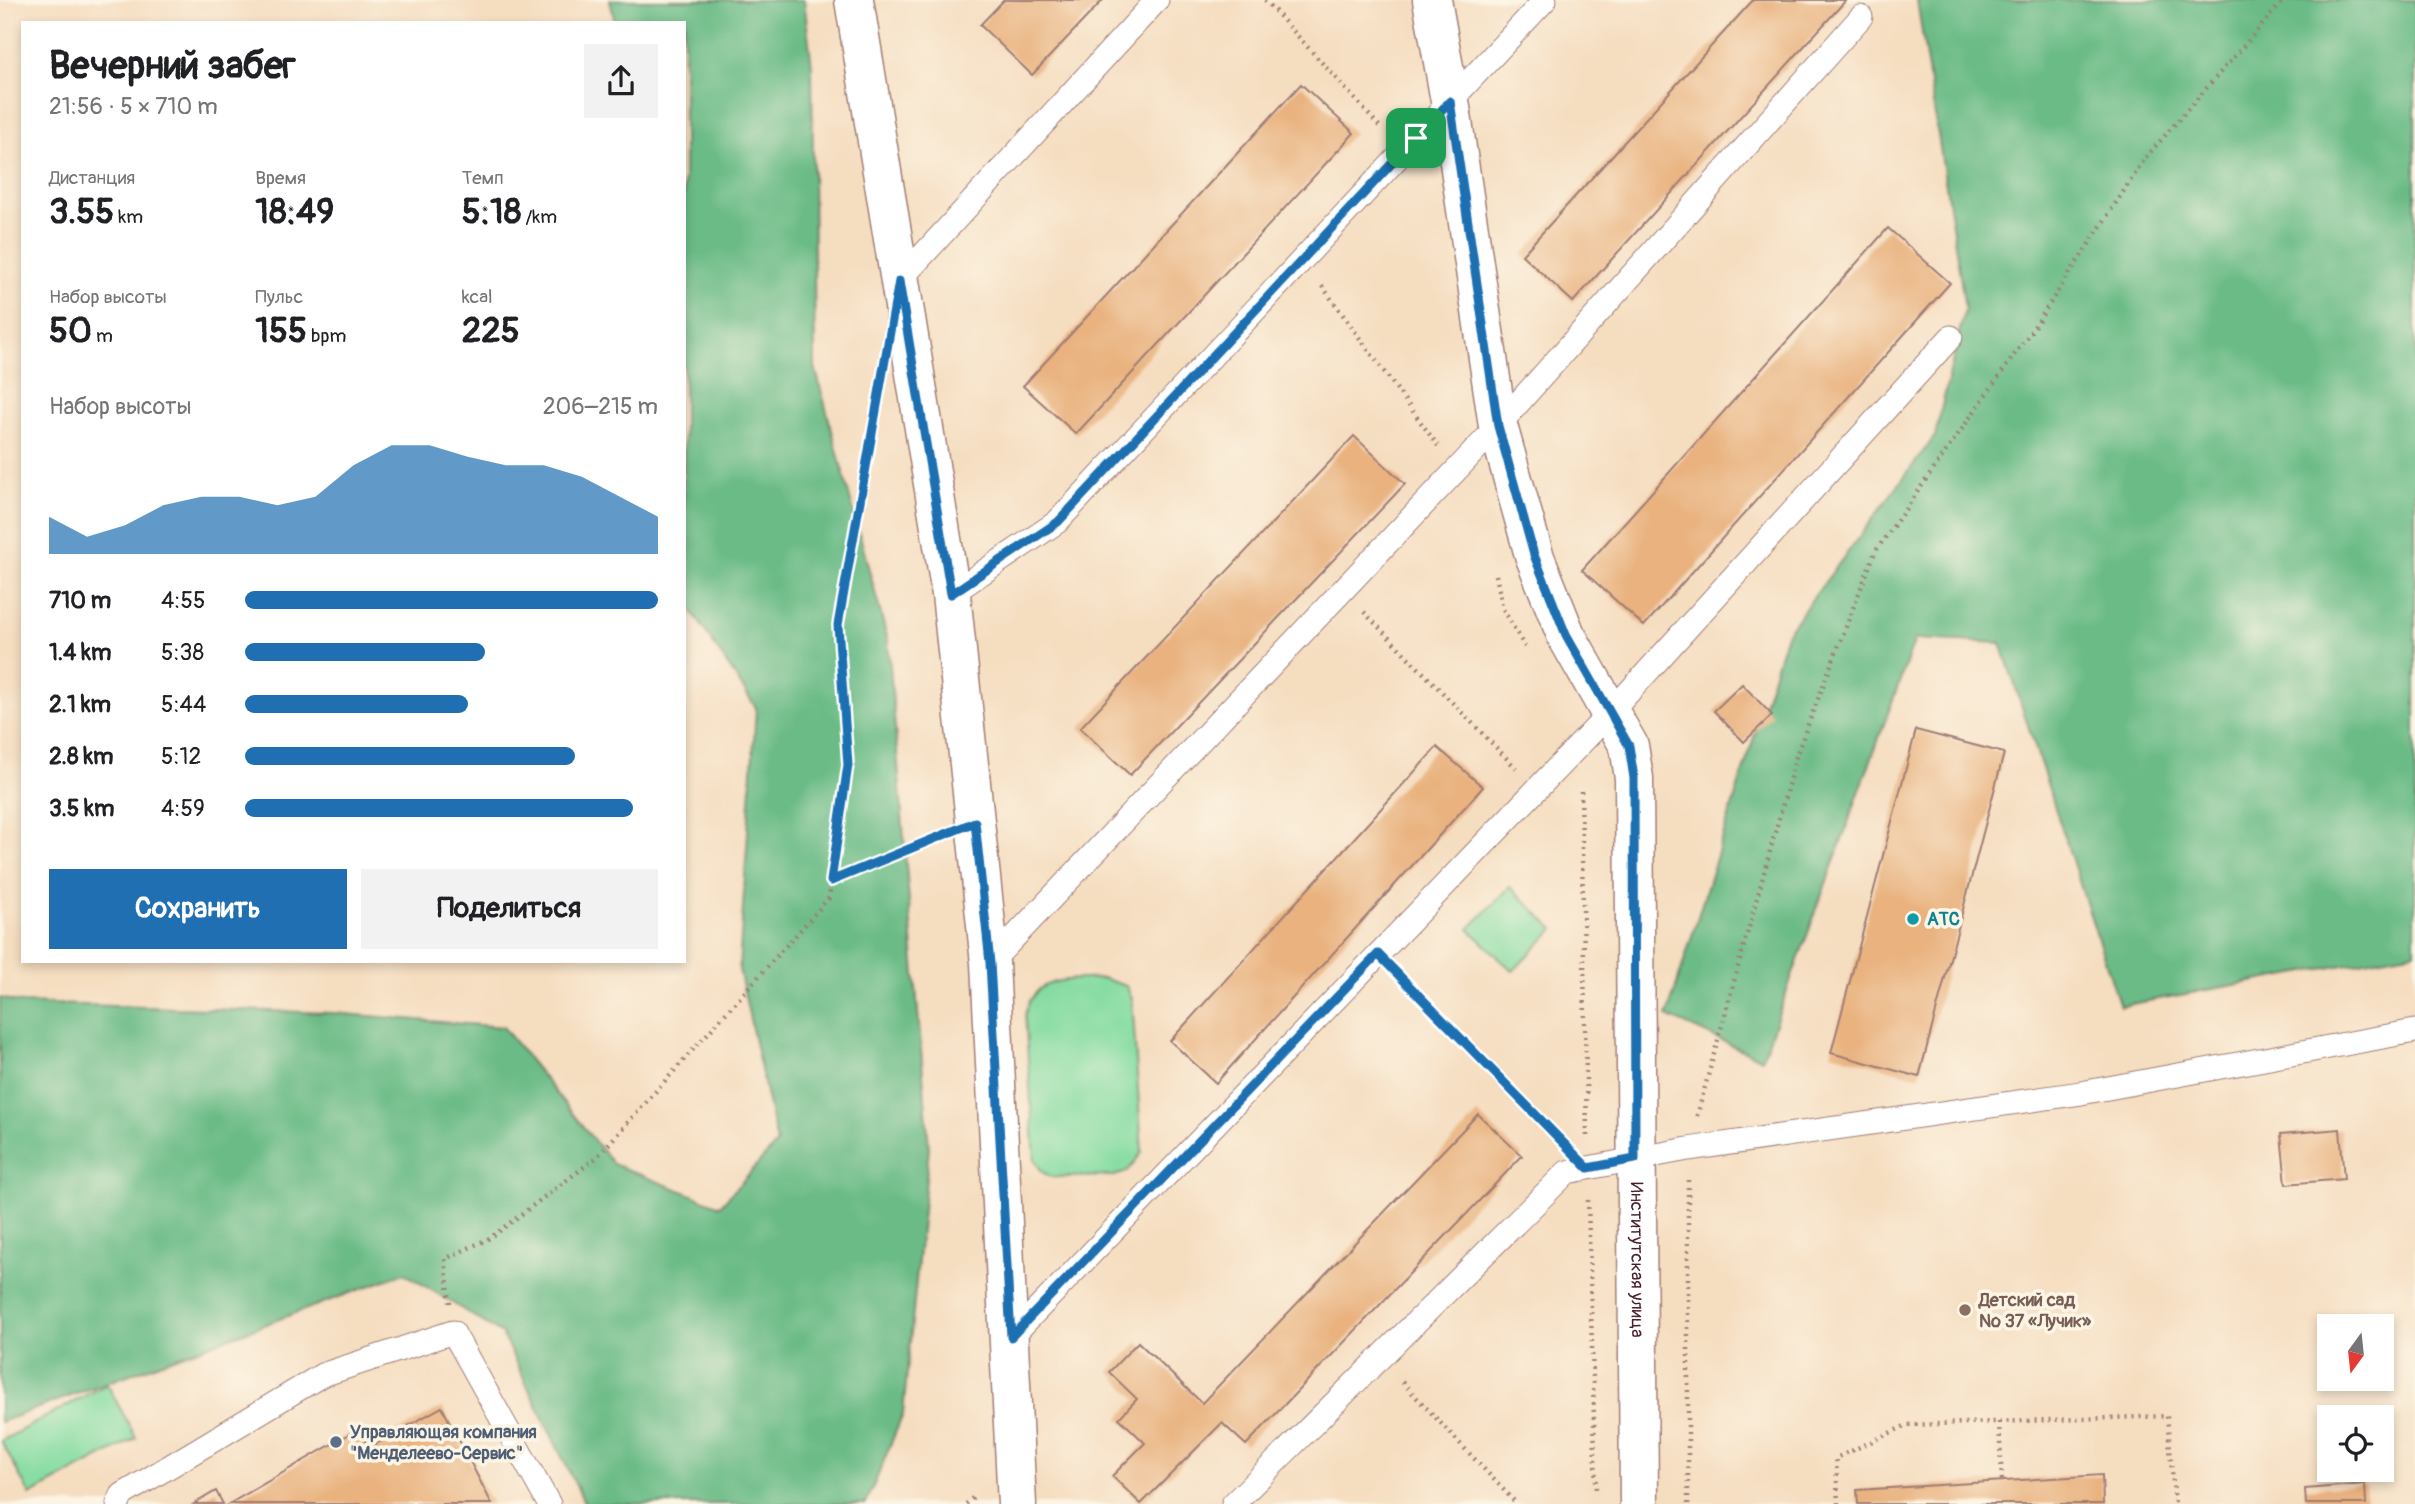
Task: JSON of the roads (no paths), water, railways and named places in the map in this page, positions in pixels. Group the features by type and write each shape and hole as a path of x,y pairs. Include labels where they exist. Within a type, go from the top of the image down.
{"street":[{"path":"854,0 951,594 990,963 1011,1337 1017,1504"},
{"name":"Институтская улица","path":"1432,0 1450,101 1498,426 1534,555 1566,635 1608,714 1629,746 1634,778 1639,1504"}],"lane":[{"path":"899,281 1157,0"},
{"path":"951,594 1058,522 1545,0"},
{"path":"990,963 1457,471 1861,18"},
{"path":"1011,1337 1608,714 1951,337"},
{"path":"1233,1504 1567,1172 1688,1149 2081,1093 2415,1031"},
{"path":"118,1504 122,1495 322,1375 453,1332 549,1504"}],"place":[{"name":"АТС","path":"1913,919"},
{"name":"Детский сад № 37 «Лучик»","path":"1965,1310"},
{"name":"Управляющая компания \"Менделеево-Сервис\"","path":"336,1442"}]}
